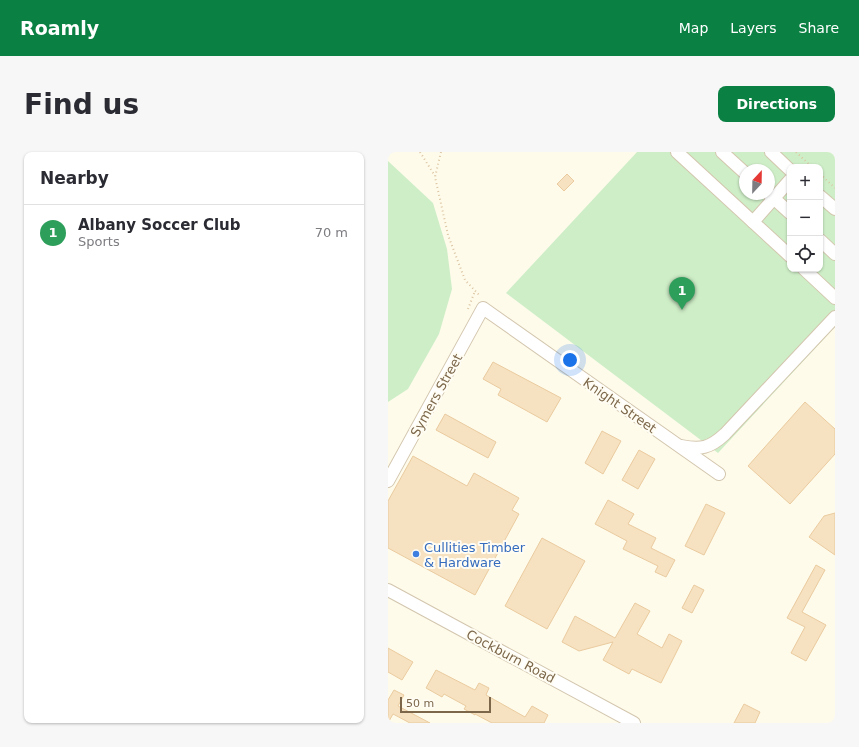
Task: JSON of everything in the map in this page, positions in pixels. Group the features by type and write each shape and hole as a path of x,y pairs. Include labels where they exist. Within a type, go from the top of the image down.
{"street":[{"path":"677,152 787,253"},
{"path":"722,152 739,168"},
{"path":"771,152 787,167"},
{"path":"775,193 787,183"},
{"path":"823,199 835,209"},
{"path":"753,222 768,200"},
{"path":"775,200 787,210"},
{"path":"823,243 835,254"},
{"path":"807,272 835,298"},
{"name":"Knight Street","path":"483,308 719,474"},
{"name":"Symers Street","path":"388,481 483,308"},
{"path":"678,445 701,448 715,443 835,317"},
{"name":"Cockburn Road","path":"388,590 631,722"}],"path":[{"path":"420,152 435,177 448,235 465,280 482,298 483,308"},
{"path":"435,177 441,152"},
{"path":"796,152 809,164"},
{"path":"823,177 835,188"}],"green space":[{"path":"637,152 835,152 835,327 718,453 506,293"},
{"path":"388,161 433,203 447,249 452,289 439,334 408,389 388,402"}],"building":[{"path":"567,174 574,181 564,191 557,184"},
{"path":"493,362 561,398 547,422 498,395 501,389 483,379"},
{"path":"805,402 835,429 835,454 790,504 748,466"},
{"path":"445,414 496,442 488,458 436,430"},
{"path":"602,431 621,441 603,474 585,463"},
{"path":"639,450 655,459 638,489 622,480"},
{"path":"413,456 467,486 474,473 519,498 512,510 519,514 475,595 388,548 388,501"},
{"path":"608,500 634,514 628,524 656,538 651,548 675,560 666,577 655,572 658,566 623,549 627,541 595,524"},
{"path":"706,504 725,513 704,555 685,546"},
{"path":"835,513 835,555 809,537 824,516"},
{"path":"542,538 585,561 547,629 505,606"},
{"path":"816,565 825,570 802,612 826,625 806,661 791,653 805,627 787,618"},
{"path":"694,585 704,590 692,613 682,608"},
{"path":"635,603 650,611 637,634 662,648 669,634 682,641 661,683 632,669 629,674 603,660 613,642 579,651 562,642 575,616 615,638"},
{"path":"388,648 413,662 402,680 388,672"},
{"path":"436,670 475,690 479,683 489,688 486,695 525,717 532,706 548,715 544,723 492,723 464,709 466,706 444,694 442,697 426,688"},
{"path":"394,690 404,695 398,706 430,723 410,723 393,714 388,723 388,700"},
{"path":"744,704 760,712 755,723 734,723"}],"place":[{"name":"Albany Soccer Club","path":"682,310"},
{"name":"Cullities Timber & Hardware","path":"416,554"}]}
